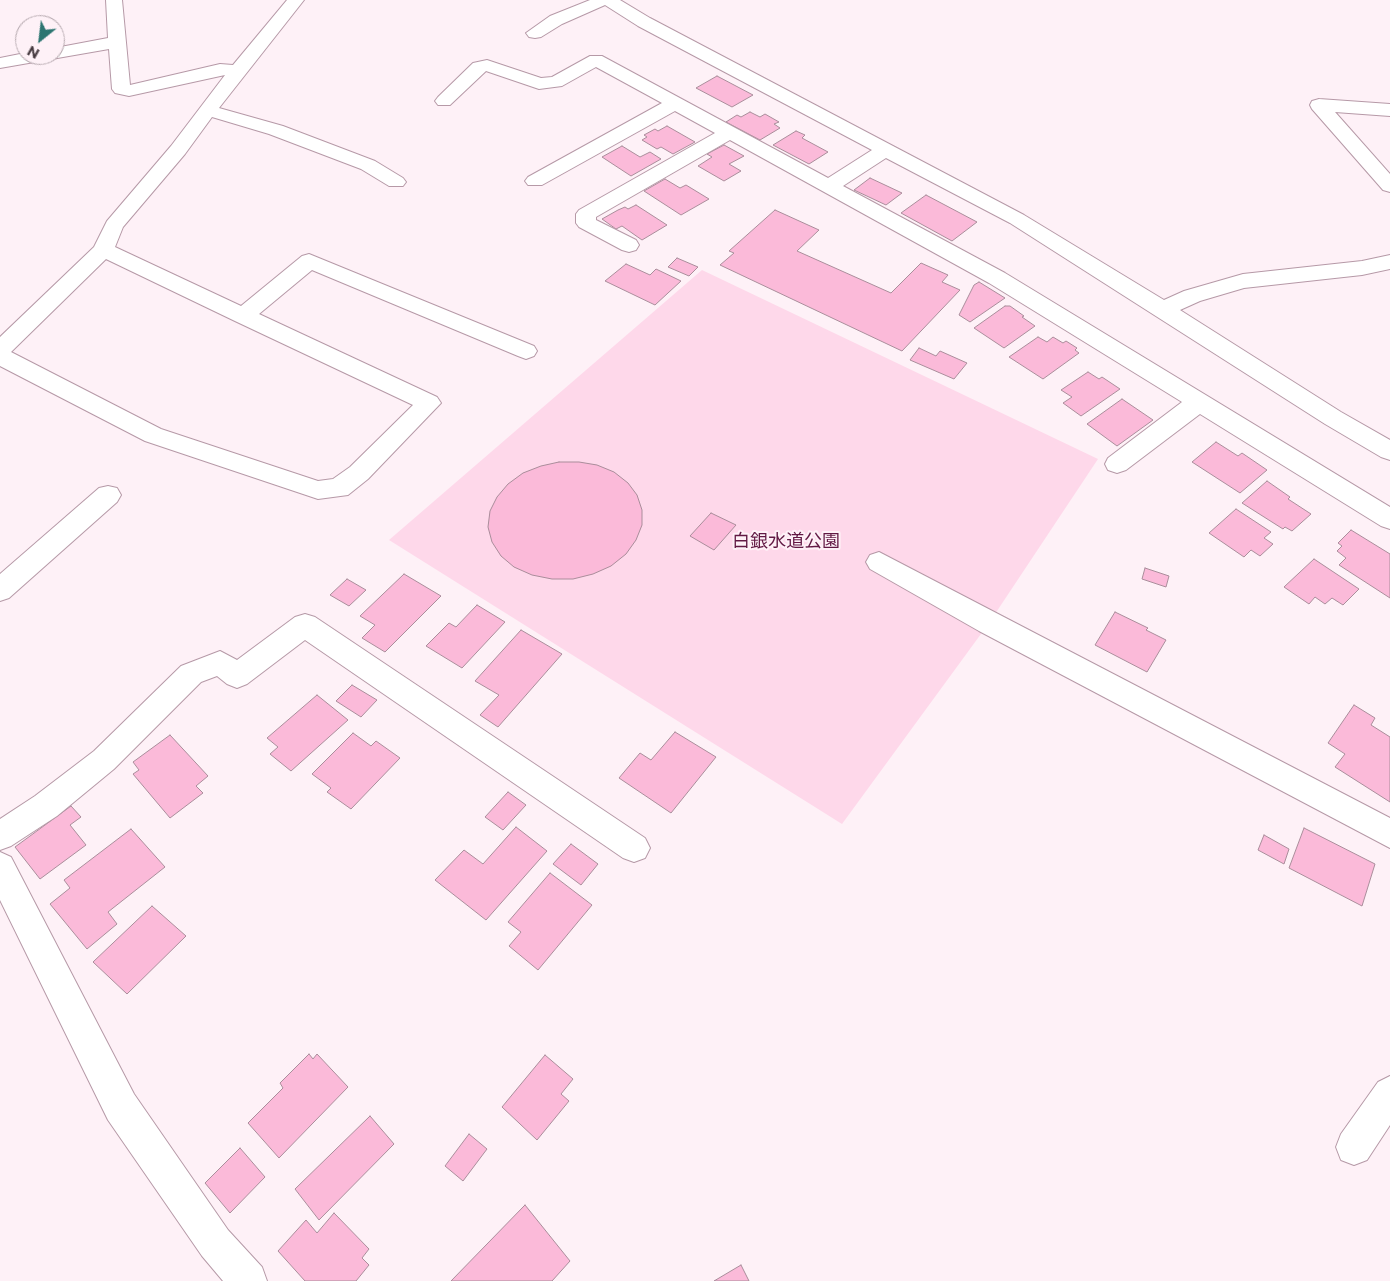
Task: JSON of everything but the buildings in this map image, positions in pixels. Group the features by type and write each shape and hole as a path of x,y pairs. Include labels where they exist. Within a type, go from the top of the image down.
{"street":[{"path":"114,0 121,89 129,91 220,69 237,71"},
{"path":"0,350 103,250 114,225 178,150 237,71 296,0"},
{"path":"535,33 556,20 604,0"},
{"path":"608,0 644,22 1016,219 1163,309 1333,418 1390,451"},
{"path":"65,51 117,42"},
{"path":"0,63 15,60"},
{"path":"444,101 479,67 488,65 539,84 556,82 596,60 727,134 829,186 997,278 1390,519"},
{"path":"536,182 674,104"},
{"path":"1390,110 1319,105 1390,186"},
{"path":"208,110 276,130 368,165 396,182"},
{"path":"628,245 586,224 586,214 727,134"},
{"path":"829,186 885,150"},
{"path":"0,356 153,435 287,482 318,490 339,488 359,473 430,404 103,250"},
{"path":"243,316 309,261 526,351"},
{"path":"1163,309 1192,296 1243,281 1362,268 1390,262"},
{"path":"1118,464 1199,402"},
{"path":"0,590 108,495"},
{"path":"879,562 998,628 1390,834"},
{"path":"0,836 46,806 104,760 191,674 220,663 237,676 305,625 634,848"},
{"path":"0,867 121,1107 215,1244 248,1281"},
{"path":"1354,1147 1390,1094"}],"green space":[{"name":"白銀水道公園","path":"702,270 1098,459 989,623 842,824 389,540"}]}
